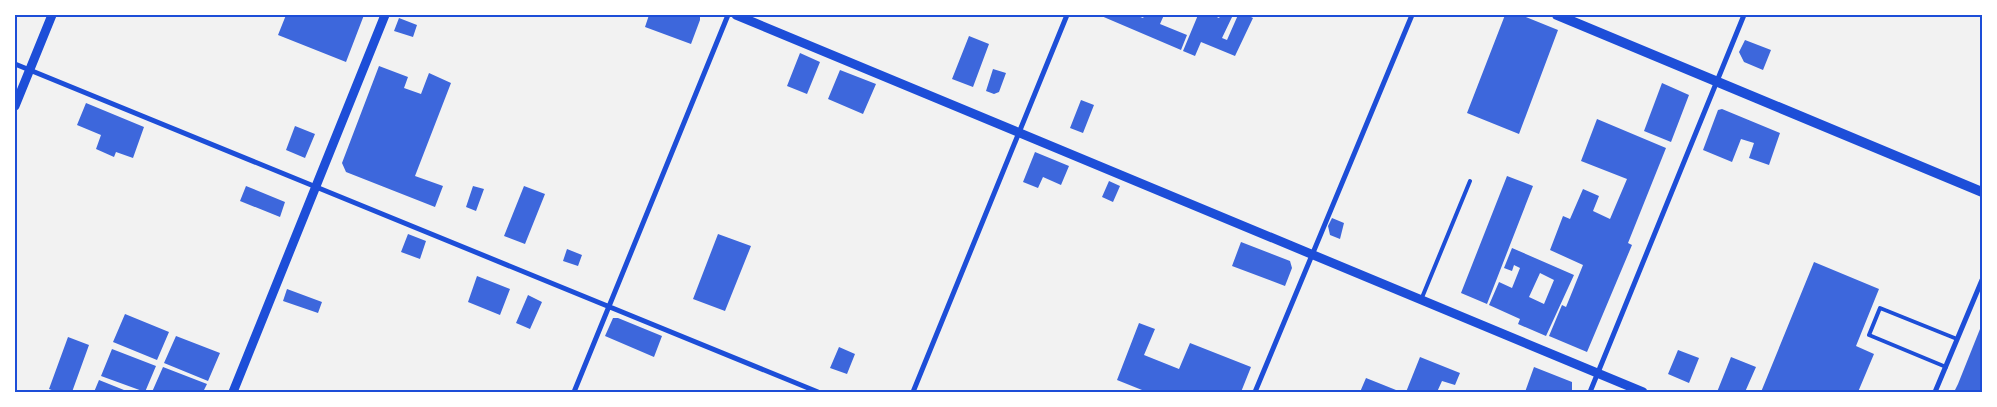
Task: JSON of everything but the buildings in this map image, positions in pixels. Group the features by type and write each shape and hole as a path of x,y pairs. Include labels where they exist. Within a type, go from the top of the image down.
{"main road":[{"path":"1557,15 1982,192"}],"street":[{"path":"15,106 52,15"},
{"path":"233,392 385,15"},
{"path":"574,392 728,15"},
{"path":"736,15 1312,256 1644,392"},
{"path":"912,392 1067,15"},
{"path":"1255,392 1412,15"},
{"path":"1590,392 1744,15"},
{"path":"15,64 818,392"},
{"path":"1935,392 1982,280"}],"lane":[{"path":"1421,300 1470,181"},
{"path":"1946,367 1869,335 1880,308 1957,339"}]}
